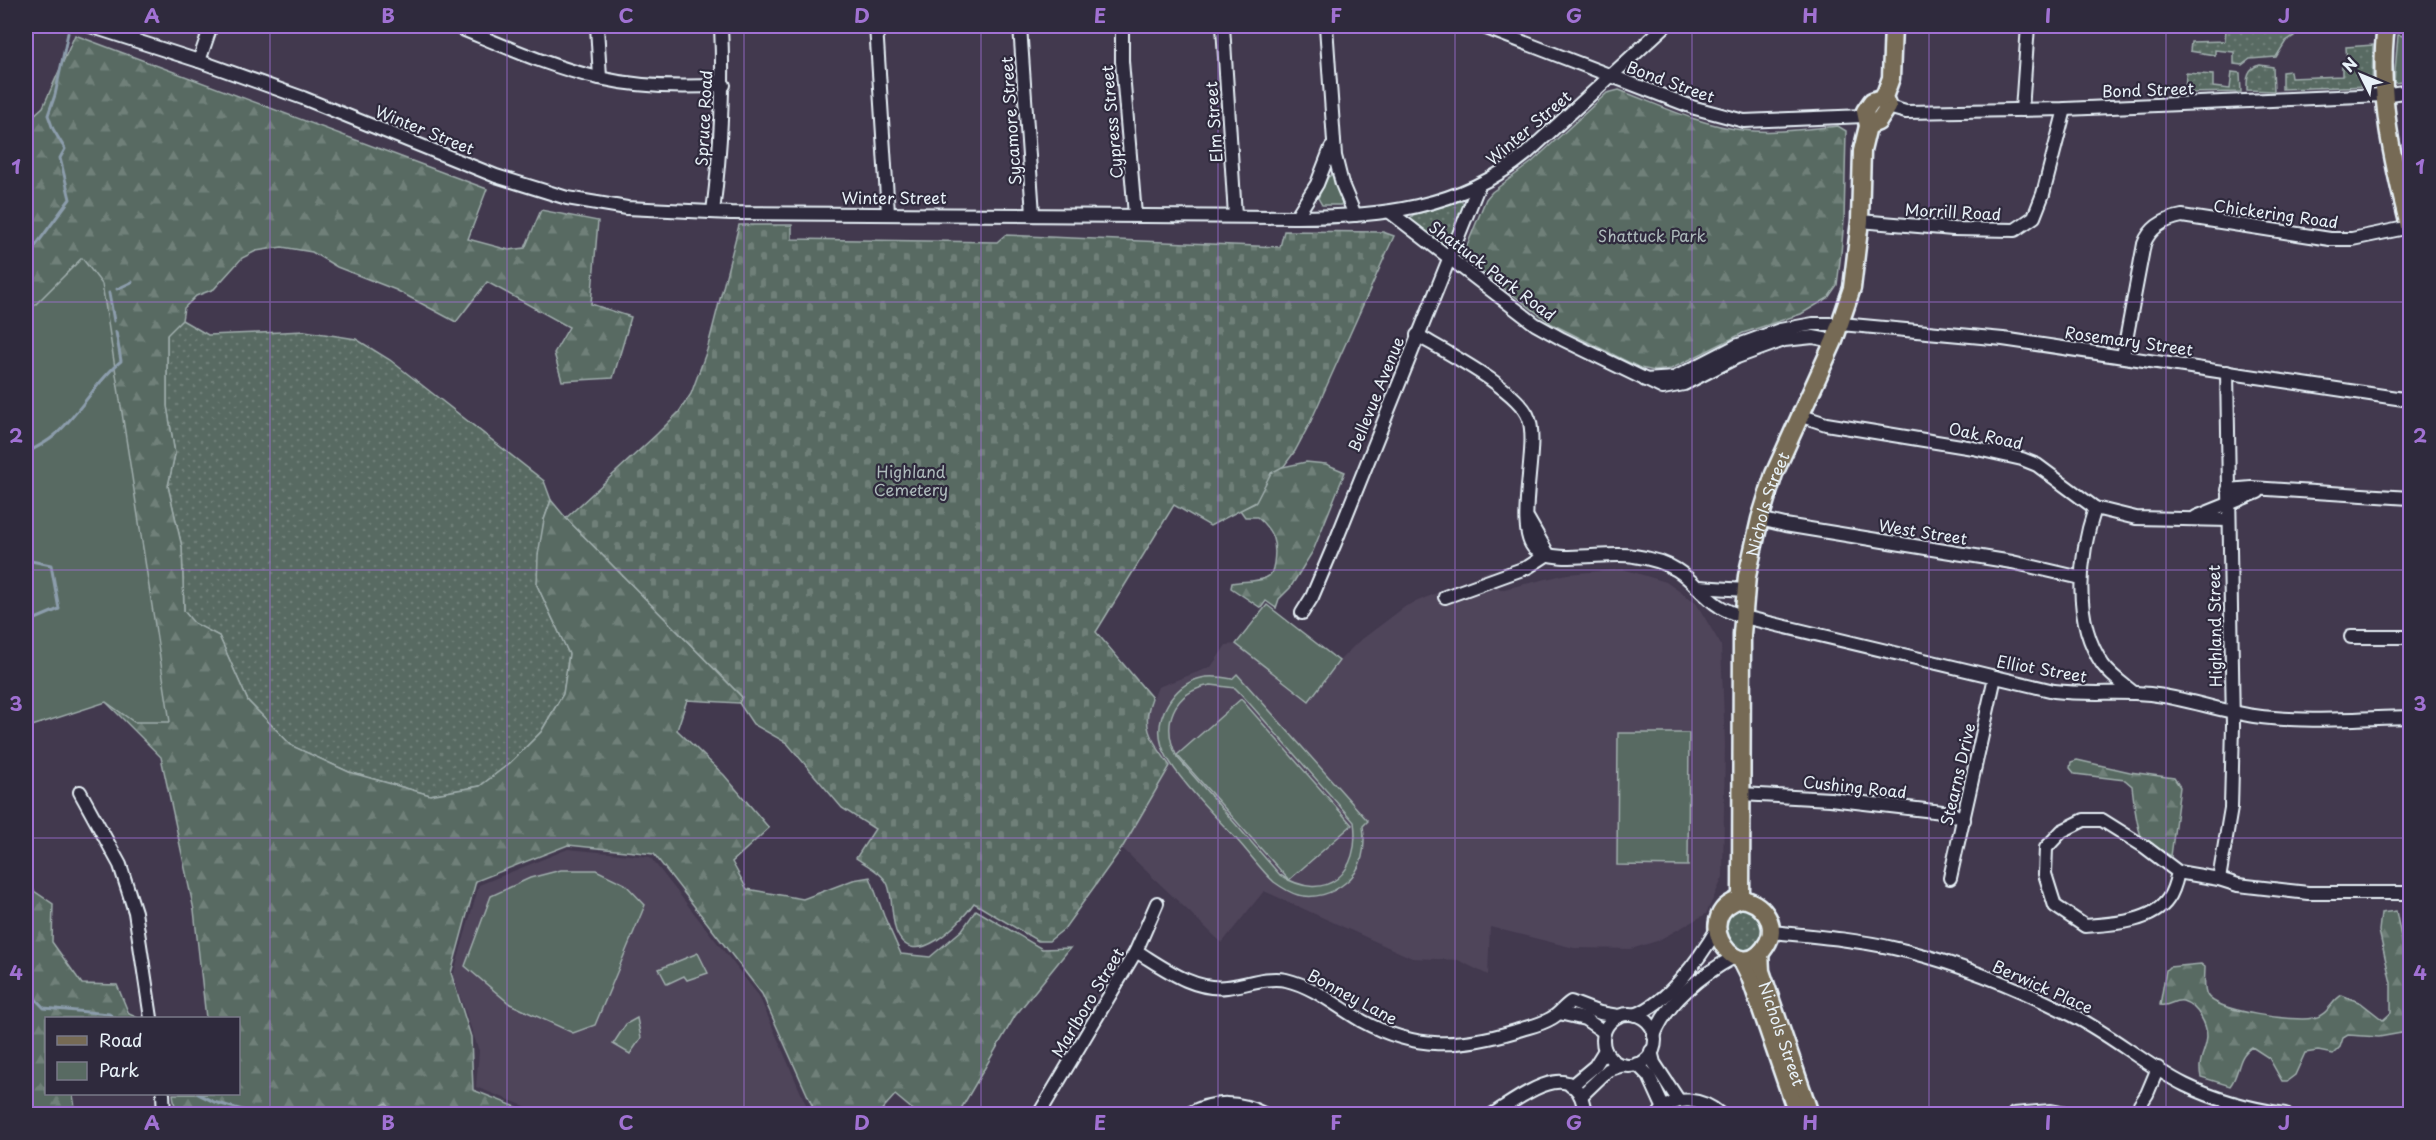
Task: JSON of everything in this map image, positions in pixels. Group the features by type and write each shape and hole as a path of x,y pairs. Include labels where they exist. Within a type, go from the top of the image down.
{"main road":[{"path":"1866,121 1878,122 1886,102 1891,78 1893,26"},
{"path":"2386,26 2383,95 2391,146 2410,228"},
{"name":"Nichols Street","path":"1741,899 1745,590 1760,519 1781,454 1841,324 1855,271 1866,121"},
{"path":"1741,899 1760,906 1768,919 1771,932 1767,944 1760,953 1750,958 1737,958 1721,944 1718,929 1723,909 1728,904 1741,899"},
{"name":"Nichols Street","path":"1760,953 1761,971 1810,1114"},
{"name":"Nichols Street","path":"1737,958 1750,977 1797,1114"}],"street":[{"name":"Winter Street","path":"90,26 303,98 529,188 567,198 627,208 713,212 1296,218 1390,212 1427,205 1478,187 1517,162 1665,26"},
{"path":"199,61 211,26"},
{"path":"455,26 553,65 600,78 689,87 724,85"},
{"path":"597,26 600,78"},
{"name":"Spruce Road","path":"713,212 719,165 724,85 721,26"},
{"path":"876,26 888,213"},
{"name":"Sycamore Street","path":"1020,26 1033,214"},
{"name":"Cypress Street","path":"1121,26 1135,215"},
{"name":"Elm Street","path":"1223,26 1235,216"},
{"path":"1326,26 1333,141 1342,184 1355,215"},
{"name":"Bond Street","path":"1481,26 1726,118 1762,121 1866,121"},
{"path":"2022,110 2028,26"},
{"name":"Bond Street","path":"1886,102 1906,112 2022,110 2410,92"},
{"name":"Morrill Road","path":"1860,221 1953,229 2015,230 2034,217 2043,194 2065,108"},
{"path":"1296,218 1325,169 1333,141"},
{"name":"Bellevue Avenue","path":"1302,613 1312,597 1335,543 1478,187"},
{"name":"Shattuck Park Road","path":"1390,212 1535,324 1645,380 1674,378 1784,340 1812,337 1834,341"},
{"name":"Chickering Road","path":"2123,356 2144,244 2153,228 2172,218 2182,216 2330,239 2352,239 2410,228"},
{"name":"Shattuck Park Road","path":"1711,365 1747,342 1780,330 1813,324 1841,324"},
{"name":"Rosemary Street","path":"1841,324 2002,339 2410,400"},
{"path":"1417,335 1501,387 1517,402 1529,418 1532,435 1527,482 1528,518 1548,554 1528,567 1445,597"},
{"name":"Highland Street","path":"2218,879 2231,808 2232,710 2227,372"},
{"name":"Oak Road","path":"1799,415 1826,424 1973,448 2022,459 2037,465 2095,508 2136,518 2229,520"},
{"path":"2228,490 2410,498"},
{"name":"Oak Road","path":"2189,519 2266,490"},
{"path":"2095,508 2089,526 2081,578 2088,627 2102,663 2112,676 2134,693"},
{"name":"West Street","path":"1760,519 2012,562 2081,578"},
{"name":"Elliot Street","path":"1548,554 1563,556 1621,554 1645,558 1669,566 1699,587 1718,605 1744,617 2054,691 2082,694 2134,693 2172,697 2253,716 2309,719 2410,717"},
{"path":"1699,587 1745,590"},
{"path":"2351,637 2410,637"},
{"name":"Stearns Drive","path":"1950,878 1995,677"},
{"path":"80,792 120,865 135,912 151,1017"},
{"name":"Cushing Road","path":"1741,794 1830,799 1951,813 1964,820"},
{"path":"2178,872 2168,900 2152,913 2113,924 2085,926 2055,906 2045,874 2046,848 2062,831 2084,820 2102,820 2145,847 2178,872 2238,885 2308,893 2410,893"},
{"name":"Marlboro Street","path":"1039,1114 1136,951 1157,903"},
{"path":"1623,1065 1612,1059 1605,1050 1604,1032 1610,1023 1618,1016 1635,1015 1647,1010 1678,981 1700,956 1718,929"},
{"name":"Berwick Place","path":"1771,932 1883,946 1951,965 2071,1015 2103,1032 2184,1084 2206,1094 2257,1110 2285,1114"},
{"name":"Bonney Lane","path":"1136,951 1195,985 1226,987 1267,980 1287,981 1308,989 1392,1036 1418,1043 1449,1044 1490,1038 1545,1022 1571,1002 1600,1013 1618,1016"},
{"path":"1576,1091 1608,1070 1623,1065 1637,1064 1646,1058 1651,1051 1654,1036 1663,1017 1673,1005 1703,978 1737,958"},
{"path":"1559,1013 1585,1019 1604,1032"},
{"path":"1635,1015 1648,1022 1654,1036"},
{"path":"1576,1091 1605,1050"},
{"path":"1651,1051 1654,1063 1678,1101"},
{"path":"1637,1064 1649,1076 1662,1112 1678,1101 1692,1100 1720,1114"},
{"path":"2134,1114 2147,1094 2158,1068"},
{"path":"1493,1114 1541,1085 1553,1082 1576,1091 1584,1114"},
{"path":"163,1095 164,1114"},
{"path":"1189,1114 1198,1109 1224,1103 1251,1107 1264,1114"},
{"path":"2014,1114 2051,1111 2066,1114"}],"shaded area":[{"path":"1623,569 1666,582 1696,603 1721,645 1725,744 1723,877 1706,914 1657,941 1631,949 1574,948 1490,927 1488,975 1458,960 1412,958 1264,891 1222,943 1122,848 1170,766 1149,734 1146,722 1147,712 1158,687 1211,667 1226,645 1237,644 1267,605 1339,661 1357,643 1406,606 1491,570 1500,590 1567,574"},
{"path":"568,849 650,857 759,996 810,1114 545,1114 476,1087 479,1051 453,976 479,885"}],"green space":[{"path":"2278,26 2294,36 2286,41 2276,57 2250,59 2242,65 2234,64 2234,52 2215,50 2215,55 2190,51 2191,42 2225,41 2226,28"},
{"path":"75,35 487,189 468,239 509,250 525,248 541,210 598,221 591,304 631,317 613,378 562,381 554,353 569,327 487,282 456,322 396,290 337,267 312,252 282,247 256,251 242,258 214,289 196,296 184,308 182,320 167,335 167,406 175,454 168,486 182,547 184,611 194,623 219,636 248,701 292,746 349,772 430,795 480,786 510,763 541,732 563,694 569,654 537,585 538,555 544,520 551,500 743,698 739,703 687,700 677,730 724,775 769,828 732,862 747,889 803,899 853,880 870,877 901,954 930,957 962,930 976,910 1042,949 1070,948 1015,1016 958,1114 918,1114 895,1095 878,1114 816,1114 762,994 654,854 568,845 476,881 451,973 471,1037 473,1090 534,1114 395,1114 386,1103 369,1114 188,1114 175,1107 173,1095 240,1095 240,1017 206,1017 194,910 161,757 95,691 26,714 26,114 33,116 43,107"},
{"path":"2398,35 2410,37 2410,81 2394,83"},
{"path":"2373,45 2372,86 2282,89 2282,72 2290,71 2291,78 2342,76 2342,64 2347,64 2346,47"},
{"path":"2260,65 2273,67 2274,91 2247,90 2247,78 2250,71"},
{"path":"2232,72 2240,73 2241,92 2185,93 2186,73 2213,75 2213,87 2230,89"},
{"name":"Shattuck Park","path":"1619,90 1679,114 1710,124 1742,130 1790,131 1838,126 1846,131 1841,253 1837,285 1828,298 1801,314 1743,333 1671,369 1655,371 1640,368 1552,324 1470,263 1466,259 1466,248 1486,199 1492,192 1532,162 1607,93"},
{"path":"1333,174 1343,199 1341,205 1322,205 1318,198 1328,177"},
{"path":"1461,201 1464,204 1446,248 1409,220 1413,215"},
{"name":"Highland Cemetery","path":"739,225 792,225 792,239 997,242 1005,235 1280,247 1284,231 1383,232 1394,236 1310,423 1284,466 1271,473 1256,502 1210,526 1174,505 1096,632 1152,698 1147,718 1148,727 1154,742 1170,766 1122,848 1064,929 1049,941 1038,941 974,903 948,932 936,940 925,946 914,947 904,943 896,931 890,890 886,881 856,858 875,829 842,808 787,743 753,724 739,703 742,697 566,518 657,434 679,412 691,394 707,350"},
{"path":"82,258 102,284 170,722 134,722 106,702 26,728 26,314"},
{"path":"182,320 208,335 305,331 356,339 390,360 544,481 551,500 544,520 537,585 569,654 563,694 541,732 510,763 480,786 430,795 349,772 292,746 248,701 219,636 193,623 184,611 182,547 168,486 175,454 167,406 167,334"},
{"path":"1306,462 1326,464 1345,472 1313,551 1290,588 1279,599 1276,608 1266,601 1261,608 1231,588 1232,583 1258,580 1269,576 1274,563 1273,537 1257,517 1245,517 1240,510 1255,503 1255,473"},
{"path":"1267,605 1339,661 1309,701 1236,644"},
{"path":"1237,674 1368,821 1363,826 1362,858 1356,872 1335,890 1323,895 1304,896 1292,893 1274,882 1196,795 1167,757 1162,746 1160,725 1163,714 1174,695 1191,682 1201,678 1213,676 1232,679","holes":["1211,685 1235,688 1354,822 1355,840 1352,856 1346,869 1326,885 1312,886 1297,883 1280,875 1177,757 1172,745 1170,722 1179,702 1198,689"]},
{"path":"1241,699 1352,825 1289,880 1177,755"},
{"path":"1618,733 1689,733 1688,866 1617,865"},
{"path":"2077,760 2130,772 2174,778 2180,787 2171,856 2143,841 2137,821 2132,786 2125,780 2075,774 2070,768 2071,762"},
{"path":"561,870 596,870 625,884 645,905 595,1025 573,1033 510,1004 465,966 491,896 530,878"},
{"path":"26,871 34,891 53,904 52,942 82,984 117,985 129,1014 136,1017 45,1017 45,1095 73,1095 76,1114 26,1114"},
{"path":"1746,906 1759,919 1763,933 1756,945 1744,952 1736,949 1729,942 1724,923 1731,910"},
{"path":"2396,911 2410,993 2410,1023 2407,1032 2379,1037 2348,1035 2343,1038 2340,1047 2333,1054 2318,1051 2305,1053 2295,1075 2287,1081 2282,1081 2269,1058 2252,1047 2243,1055 2230,1086 2201,1077 2201,1061 2207,1034 2201,1017 2193,1007 2183,1001 2160,1005 2166,970 2169,967 2201,964 2205,967 2207,995 2214,1001 2240,1011 2274,1017 2314,1018 2323,1014 2342,995 2361,1003 2383,1020 2391,1013 2391,983 2379,931 2381,913"},
{"path":"698,953 708,973 687,980 684,976 667,984 659,969"},
{"path":"637,1018 641,1038 630,1054 613,1044 626,1024"}],"waterway":[{"path":"26,280 31,252 70,199 60,158 65,149 48,115 55,95 68,33"},
{"path":"117,289 132,282"},
{"path":"109,293 114,321"},
{"path":"26,453 54,436 72,418 103,378 121,361 116,332"},
{"path":"26,560 51,565 59,609 26,623"},
{"path":"26,989 44,1008 109,1014 114,1017"},
{"path":"200,1095 249,1114"}]}
